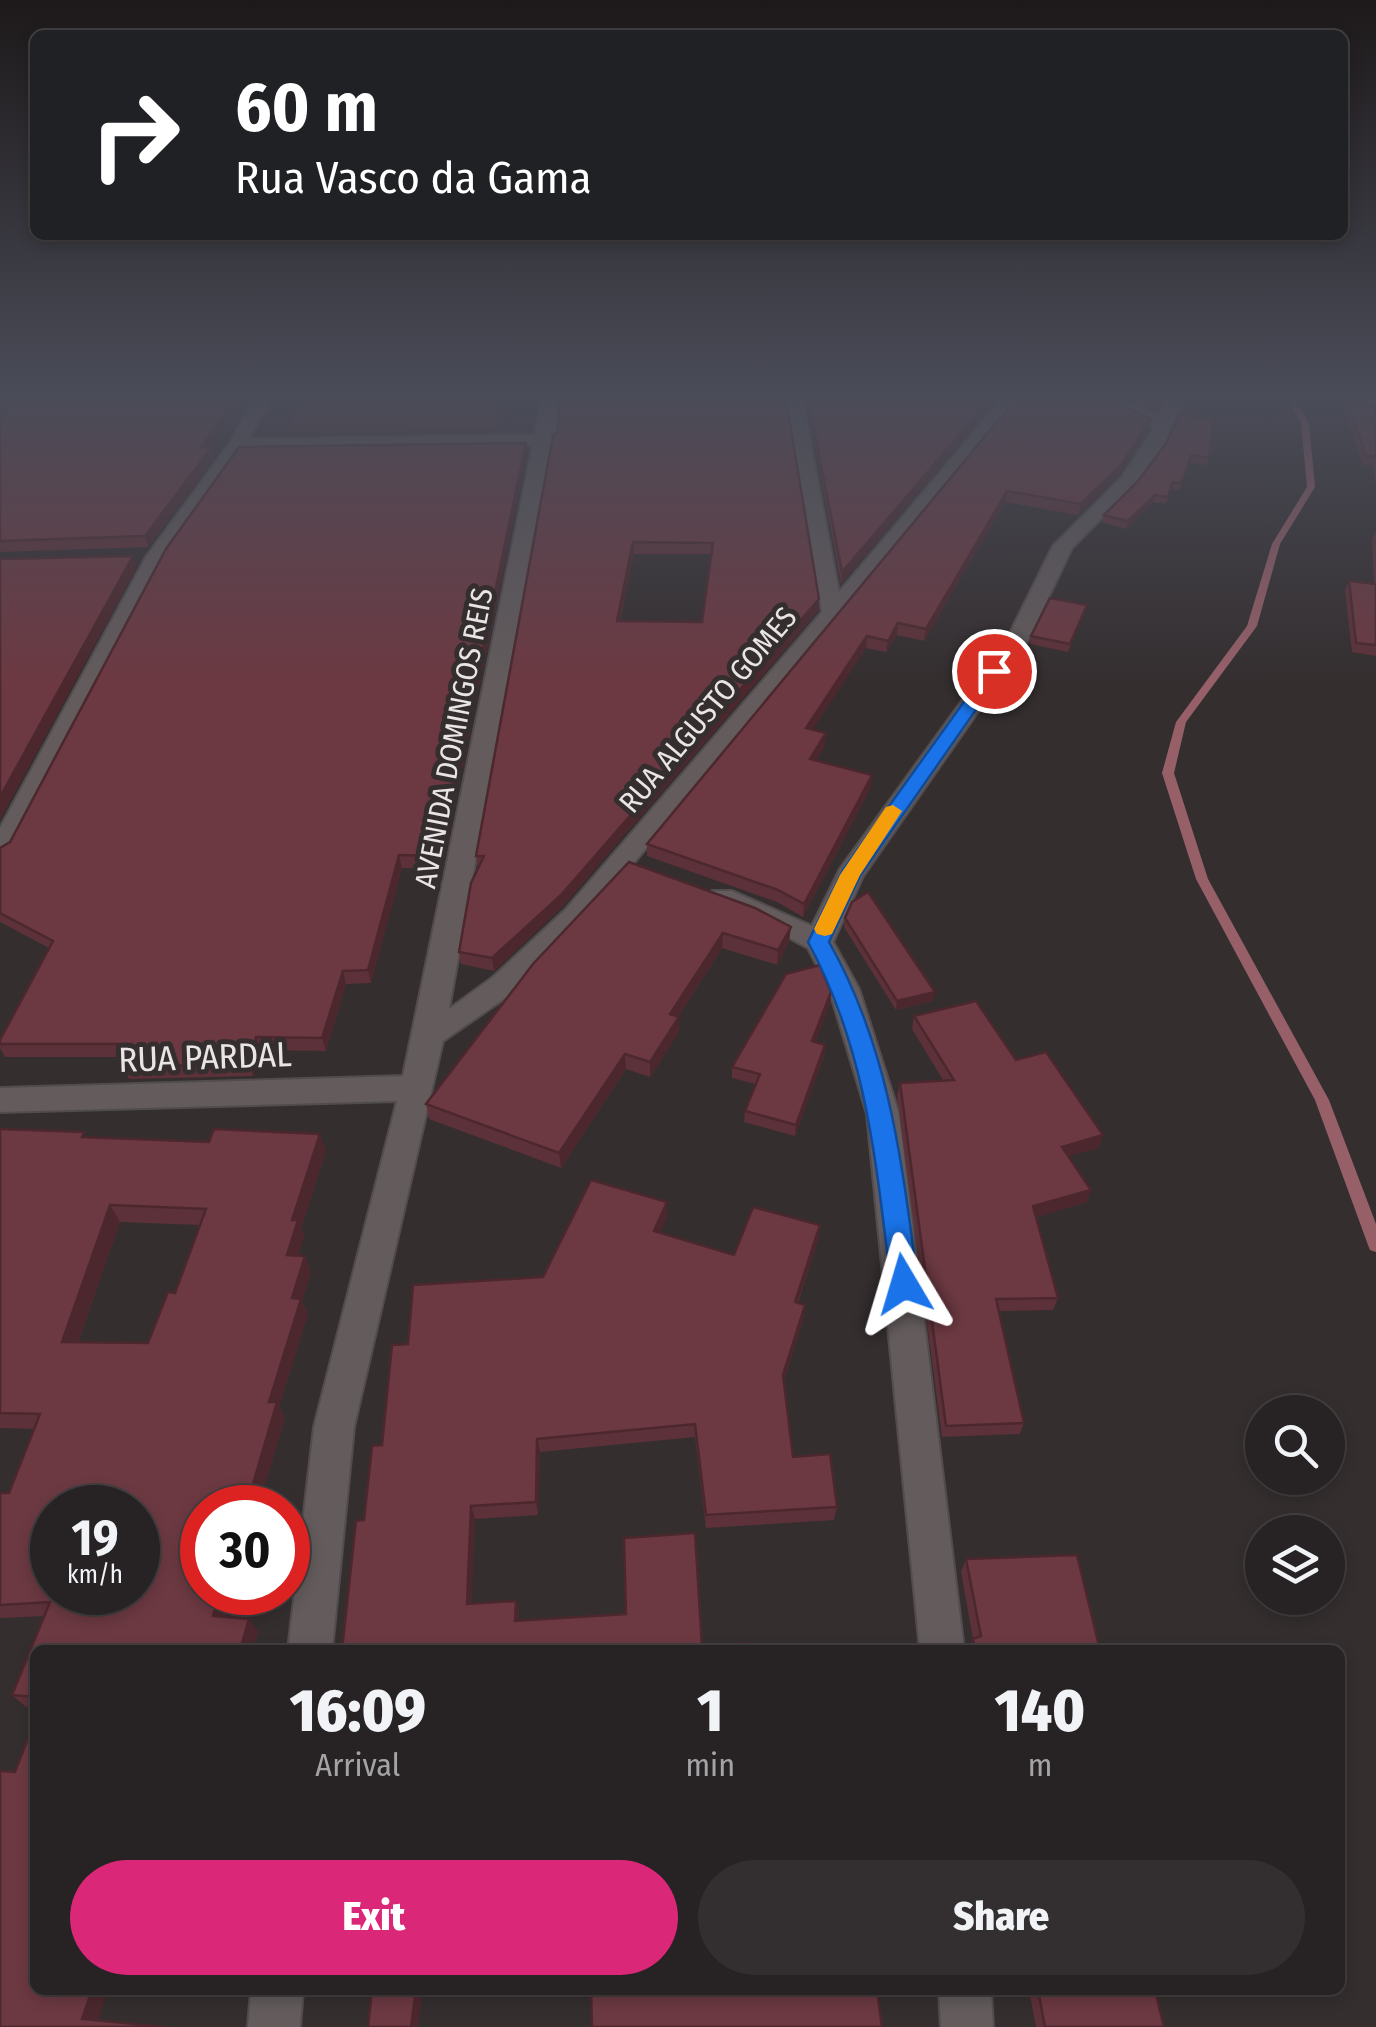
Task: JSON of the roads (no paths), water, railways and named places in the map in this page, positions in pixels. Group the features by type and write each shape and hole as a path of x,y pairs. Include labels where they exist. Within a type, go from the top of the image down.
{"street":[{"path":"0,853 146,557 198,494"},
{"name":"AVENIDA DOMINGOS REIS","path":"311,1645 334,1427 413,1088 429,1035 535,494"},
{"path":"811,494 833,613"},
{"name":"RUA ALGUSTO GOMES","path":"429,1035 466,1016 502,986 623,860 932,494"},
{"path":"818,942 850,875 1017,640 1063,546 1115,494"},
{"path":"623,860 659,874"},
{"path":"695,887 766,913 818,942 844,989 883,1114 941,1645"},
{"name":"RUA PARDAL","path":"0,1100 413,1088"},
{"path":"274,2027 277,1995"},
{"path":"965,1995 967,2027"}],"waterway":[{"path":"1307,494 1276,544 1252,626 1181,722 1168,773 1202,879 1322,1100 1376,1245"}]}
